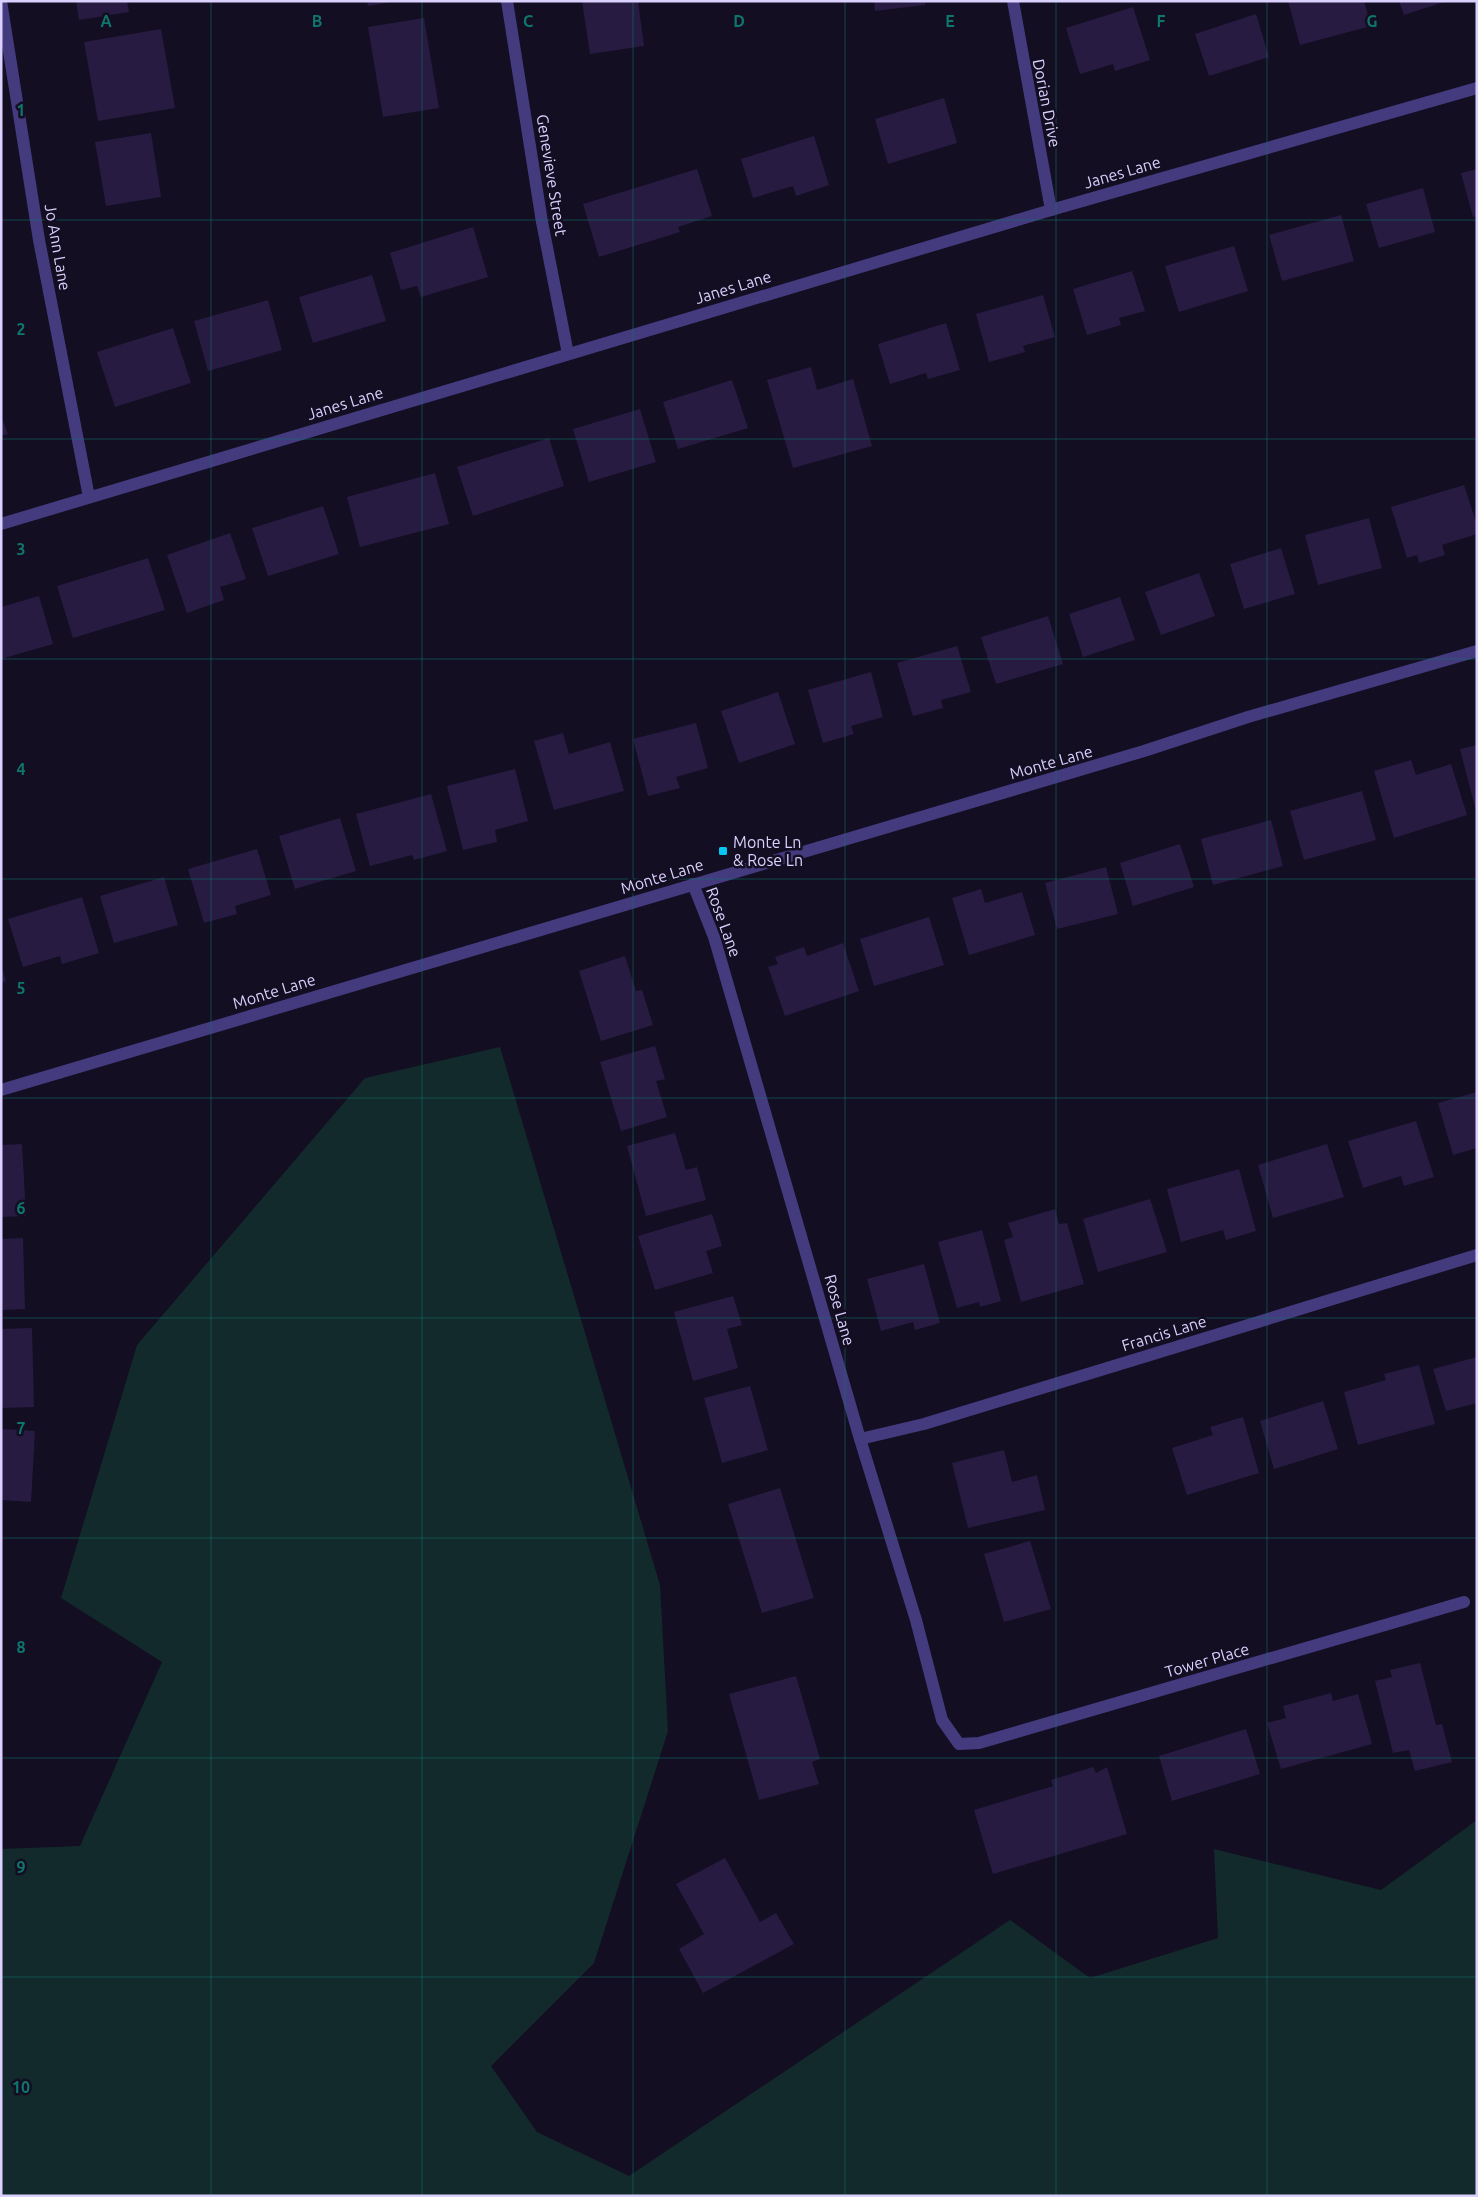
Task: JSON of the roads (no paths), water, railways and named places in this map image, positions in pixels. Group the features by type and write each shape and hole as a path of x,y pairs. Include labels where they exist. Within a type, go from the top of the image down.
{"street":[{"name":"Genevieve Street","path":"507,1 542,222 568,354"},
{"name":"Dorian Drive","path":"1013,1 1051,210"},
{"name":"Jo Ann Lane","path":"1,2 4,35 39,240 89,497"},
{"name":"Janes Lane","path":"1,524 1051,210 1477,88"},
{"name":"Monte Lane","path":"1,1090 1144,751 1248,717 1477,650"},
{"name":"Rose Lane","path":"692,884 714,936 860,1439 916,1620 942,1720 959,1744"},
{"name":"Francis Lane","path":"860,1439 924,1424 1477,1255"},
{"name":"Tower Place","path":"959,1744 979,1744 1464,1602"}],"place":[{"name":"Monte Ln & Rose Ln","path":"723,851"}]}
